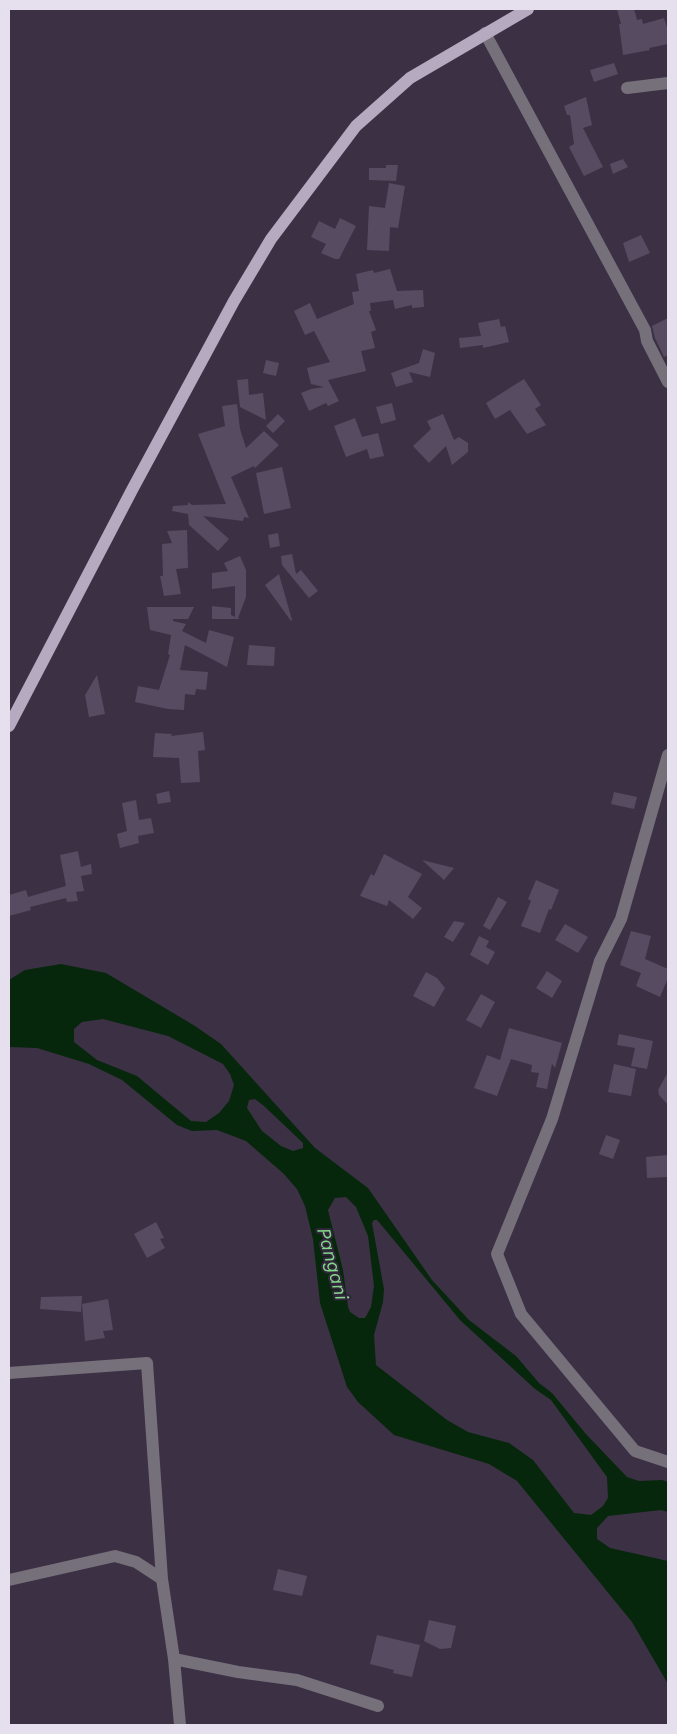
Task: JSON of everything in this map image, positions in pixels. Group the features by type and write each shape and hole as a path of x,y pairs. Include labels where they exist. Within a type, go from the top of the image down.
{"main road":[{"path":"9,726 132,490 234,301 271,239 356,126 410,78 528,9"}],"street":[{"path":"485,34 645,330 647,341 668,382"},
{"path":"627,88 668,84"},
{"path":"668,755 621,919 600,961 552,1120 497,1254 521,1314 635,1452 668,1462"},
{"path":"9,1373 147,1363 162,1579 174,1660 180,1725"},
{"path":"9,1580 115,1556 136,1562 162,1579"},
{"path":"174,1660 238,1672 297,1680 378,1706"}],"water":[{"name":"Pangani","path":"61,964 106,973 195,1026 221,1044 315,1148 368,1188 432,1280 469,1320 516,1356 539,1383 552,1393 585,1433 627,1477 639,1481 662,1480 668,1482 668,1512 661,1510 608,1516 597,1528 597,1539 610,1548 668,1561 668,1684 632,1622 517,1481 489,1464 394,1435 358,1402 347,1387 320,1303 313,1239 305,1206 297,1189 284,1174 246,1141 217,1130 192,1131 177,1125 122,1080 89,1064 37,1048 9,1047 9,980 25,970","holes":["103,1019 168,1036 223,1064 230,1074 234,1085 229,1101 219,1113 206,1122 191,1121 137,1076 97,1060 74,1042 74,1029 82,1022","255,1099 264,1106 303,1143 303,1148 293,1151 281,1146 262,1131 247,1108 249,1100","346,1197 356,1207 368,1236 374,1286 371,1307 365,1318 359,1318 350,1312 348,1307 343,1270 328,1210 335,1198","374,1220 377,1220 460,1320 535,1389 551,1400 607,1477 608,1498 603,1506 591,1515 574,1513 533,1460 509,1443 468,1432 447,1420 376,1365 374,1335 383,1302 384,1289 372,1223"]}],"building":[{"path":"617,9 634,9 637,20 642,19 643,24 664,18 668,30 668,44 649,48 650,50 623,55 619,24 621,24"},
{"path":"614,63 618,74 594,82 590,70"},
{"path":"586,97 592,125 583,128 603,167 584,176 569,147 574,144 570,115 567,115 564,106"},
{"path":"623,159 628,167 613,174 610,164"},
{"path":"386,165 398,165 396,181 369,180 369,168 386,168"},
{"path":"389,183 405,186 398,228 390,227 389,251 367,250 369,206 385,208"},
{"path":"340,218 356,226 339,259 335,259 321,253 326,244 311,237 319,221 335,229"},
{"path":"641,235 650,253 629,262 623,243"},
{"path":"390,269 397,291 423,290 424,307 412,308 412,305 395,309 393,300 370,303 371,311 369,311 376,330 371,332 375,348 361,351 366,371 328,380 339,401 328,406 326,403 309,411 301,393 324,387 311,384 307,368 330,362 314,331 305,335 294,311 310,303 317,319 354,304 352,292 359,291 356,274 373,270 374,273"},
{"path":"668,318 668,355 664,357 655,338 652,326"},
{"path":"499,319 501,327 505,326 509,342 483,348 483,345 460,348 459,338 481,336 478,323"},
{"path":"423,349 435,353 430,377 409,372 413,382 396,387 391,373 419,363"},
{"path":"266,360 279,363 276,376 263,373"},
{"path":"248,379 249,395 263,393 266,420 240,407 237,380"},
{"path":"524,379 541,405 535,409 546,425 527,434 510,410 495,419 486,403"},
{"path":"392,403 396,420 381,424 376,407"},
{"path":"237,404 240,429 246,448 264,431 279,445 255,468 254,466 231,477 249,518 244,517 243,521 203,516 229,539 218,551 189,525 188,514 172,511 173,506 188,505 188,502 192,505 226,504 198,434 225,426 222,406"},
{"path":"278,414 285,421 273,433 266,426"},
{"path":"443,414 454,440 459,437 468,443 468,452 452,465 446,446 429,463 413,446 431,429 427,421"},
{"path":"355,418 362,437 378,433 384,456 370,459 367,449 346,457 334,426"},
{"path":"282,467 291,508 264,514 256,473"},
{"path":"187,530 188,568 176,569 181,594 164,596 160,576 163,576 162,544 172,543 167,531"},
{"path":"278,533 280,546 270,548 268,535"},
{"path":"292,554 296,574 301,570 318,591 309,598 282,565 281,556"},
{"path":"240,556 246,570 246,597 238,618 240,619 212,619 212,606 231,608 231,615 235,617 235,586 212,589 212,573 228,571 224,563"},
{"path":"279,574 292,620 291,621 265,585"},
{"path":"147,607 194,607 188,619 173,619 173,621 186,624 182,631 206,643 209,630 234,637 227,667 185,645 180,670 208,672 206,690 196,689 195,695 185,694 184,710 168,709 135,702 138,686 159,690 170,655 168,654 171,635 150,630"},
{"path":"249,645 275,647 274,666 247,665"},
{"path":"97,675 105,714 89,717 85,695"},
{"path":"203,732 205,750 198,751 200,782 181,783 179,758 153,757 155,733 172,734 171,736"},
{"path":"169,791 171,802 158,804 156,794"},
{"path":"614,792 637,797 634,809 611,804"},
{"path":"136,800 139,820 151,818 154,833 138,836 139,843 120,848 117,834 127,831 122,803"},
{"path":"78,851 81,867 91,864 92,874 81,876 84,891 76,892 78,901 67,902 66,898 30,907 31,910 9,916 9,895 26,890 28,897 66,886 60,855"},
{"path":"384,854 422,874 408,897 422,908 413,919 389,900 387,906 360,896 371,874 374,876"},
{"path":"422,860 454,868 444,880"},
{"path":"536,880 559,890 540,933 521,926 531,901 528,899"},
{"path":"498,897 507,902 490,930 483,926"},
{"path":"454,921 465,923 453,942 444,937"},
{"path":"565,924 588,937 578,953 555,940"},
{"path":"631,931 651,936 645,959 668,969 668,978 660,997 636,986 641,973 620,965"},
{"path":"479,936 489,941 486,947 495,952 488,965 470,955"},
{"path":"547,971 562,981 552,998 536,988"},
{"path":"426,972 437,978 445,988 434,1007 413,996"},
{"path":"481,994 495,1002 481,1028 466,1020"},
{"path":"509,1028 562,1043 555,1068 552,1064 547,1089 536,1087 539,1073 531,1072 532,1065 511,1059 497,1096 474,1088 487,1055 500,1060"},
{"path":"619,1034 653,1041 647,1069 631,1066 635,1048 617,1045"},
{"path":"614,1064 636,1069 631,1096 608,1092"},
{"path":"668,1072 668,1105 659,1095 658,1090"},
{"path":"606,1135 620,1140 613,1159 599,1154"},
{"path":"668,1155 668,1177 647,1178 646,1157"},
{"path":"156,1222 164,1238 160,1239 165,1248 147,1258 134,1234"},
{"path":"82,1296 81,1312 40,1309 41,1297"},
{"path":"108,1299 113,1330 103,1331 105,1338 85,1341 82,1304"},
{"path":"278,1569 307,1576 302,1596 273,1590"},
{"path":"429,1620 456,1626 451,1648 440,1649 424,1641"},
{"path":"377,1635 420,1645 412,1677 393,1673 394,1670 370,1664"}]}
